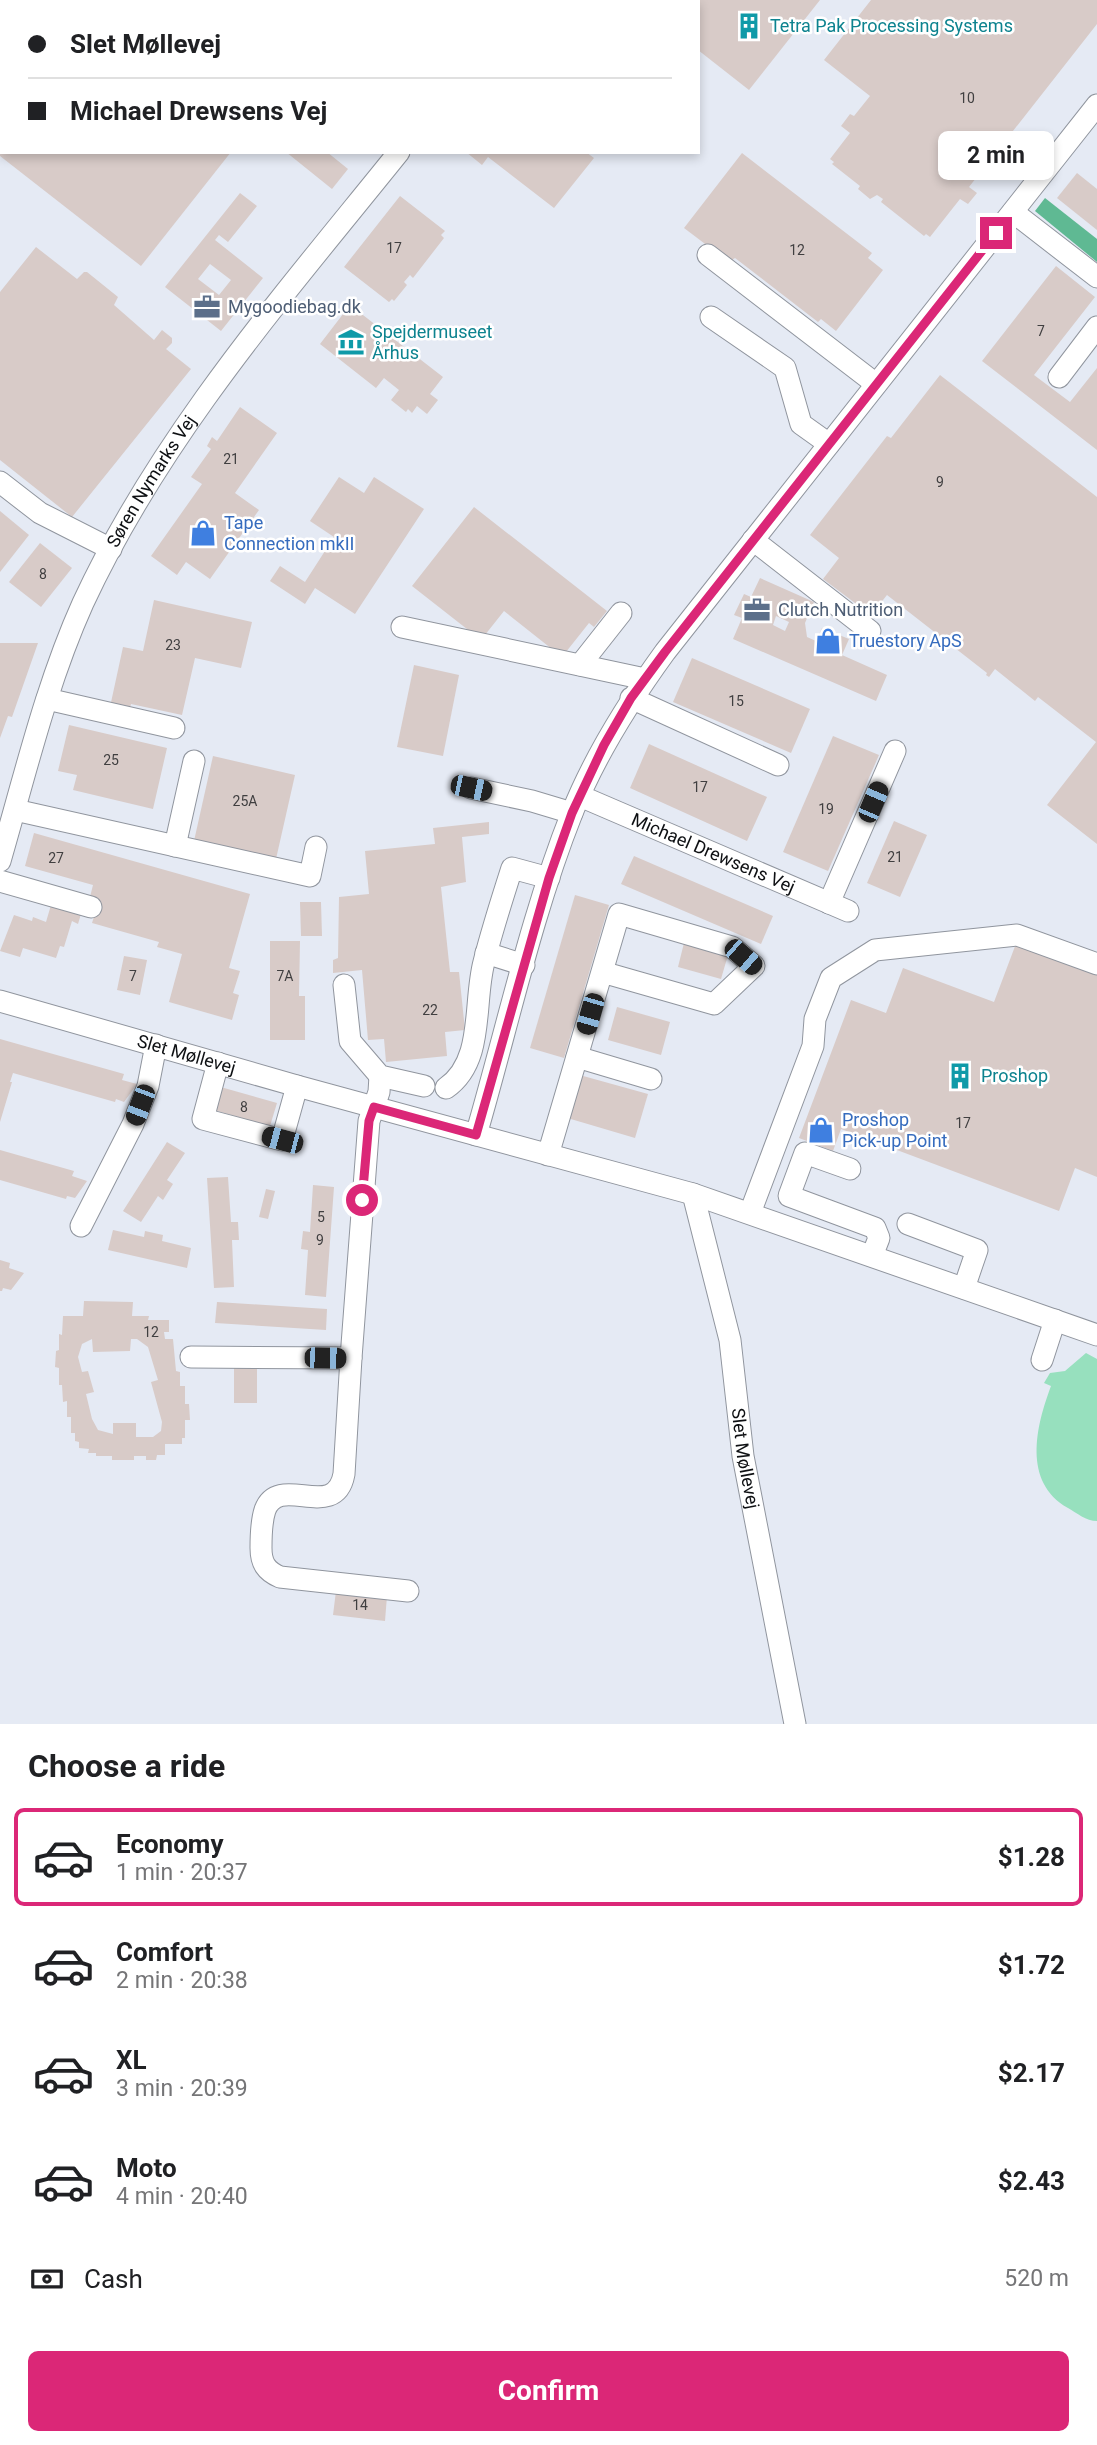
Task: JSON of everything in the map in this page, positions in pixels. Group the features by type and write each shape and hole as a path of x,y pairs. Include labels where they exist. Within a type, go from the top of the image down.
{"street":[{"path":"476,1135 549,878 576,804 604,745 631,698 1097,105"},
{"name":"Søren Nymarks Vej","path":"0,861 54,676 83,603 111,549 162,462 218,379 397,154"},
{"path":"1013,212 1097,277"},
{"path":"708,255 876,384"},
{"path":"712,317 785,368 801,424 829,444"},
{"path":"1059,377 1097,327"},
{"path":"0,482 40,513 111,549"},
{"path":"753,540 870,631"},
{"path":"580,665 621,613"},
{"path":"401,627 645,680"},
{"path":"631,698 778,765"},
{"path":"47,699 174,728"},
{"name":"Michael Drewsens Vej","path":"471,788 532,801 576,804 839,907 895,751"},
{"path":"175,845 194,761"},
{"path":"15,810 310,876 316,847"},
{"path":"446,1088 458,1080 468,1060 475,1032 486,953 512,868 549,878"},
{"path":"0,881 91,907"},
{"path":"548,1155 602,972 619,915 732,947 754,966 714,1004 602,972"},
{"path":"750,1213 813,1046 815,1019 831,978 876,950 1017,935 1097,964"},
{"path":"486,953 524,965"},
{"path":"344,985 350,1041 380,1076 424,1086"},
{"name":"Slet Møllevej","path":"0,1001 297,1086 693,1194 1097,1335"},
{"path":"81,1226 133,1124 148,1086 156,1045"},
{"path":"577,1057 652,1079"},
{"path":"218,1063 203,1119 282,1140 297,1086"},
{"path":"380,1076 379,1092 369,1121 341,1487 321,1498 290,1494 275,1498 265,1509 261,1531 262,1561 272,1574 280,1577 408,1591"},
{"path":"850,1169 805,1153 789,1196 875,1228 879,1238 872,1256"},
{"name":"Slet Møllevej","path":"693,1194 730,1340 743,1456 795,1724"},
{"path":"908,1224 977,1250 964,1288"},
{"path":"1042,1360 1055,1320"},
{"path":"191,1357 352,1358"}],"green space":[{"path":"1045,198 1097,239 1097,262 1035,211"},
{"path":"1086,1353 1097,1359 1097,1521 1089,1520 1053,1497 1038,1469 1038,1435 1051,1386 1044,1383 1050,1373 1065,1371"}],"building":[{"name":"Tetra Pak Processing Systems","path":"700,0 820,0 749,90 700,52"},
{"path":"871,0 1097,0 1097,24 969,187 977,193 968,204 960,199 930,237 926,234 924,236 881,202 883,199 877,195 870,199 858,189 860,186 832,164 834,162 830,159 850,133 841,126 850,114 854,116 870,96 824,60"},
{"path":"742,153 872,253 868,258 883,270 836,331 821,319 818,322 735,258 729,262 684,228"},
{"path":"0,154 229,154 141,266"},
{"path":"288,154 329,154 348,169 332,189"},
{"path":"468,154 589,154 594,158 554,208 488,157 482,165"},
{"path":"1077,173 1097,189 1097,230 1057,198"},
{"path":"240,193 257,206 228,242 219,235 215,240 263,278 221,331 165,287","holes":["210,264 231,280 219,295 198,279"]},
{"path":"400,196 445,231 441,235 444,238 413,278 410,275 404,282 407,285 394,301 392,299 389,302 344,267"},
{"path":"36,247 77,279 87,272 118,297 114,305 154,340 162,330 172,338 172,343 166,349 191,369 72,517 0,460 0,292"},
{"path":"1056,266 1095,297 1034,375 1070,402 1097,368 1097,450 982,361"},
{"path":"350,305 443,377 430,394 438,400 427,414 417,406 412,413 408,409 406,412 391,400 399,390 384,378 376,388 320,344"},
{"path":"940,375 1097,497 1097,844 1047,805 1096,742 1038,697 1035,701 995,669 989,677 986,675 987,673 887,595 871,615 823,579 839,558 810,535 887,436 891,438"},
{"path":"240,407 277,433 235,493 259,510 210,579 186,562 177,575 151,556 202,484 191,477 211,449 207,446 212,437 217,441"},
{"path":"339,477 364,493 374,477 424,509 355,614 315,588 305,604 270,581 280,566 305,582 334,537 310,521"},
{"path":"474,507 607,611 594,627 589,623 562,657 504,611 481,640 412,586"},
{"path":"0,511 29,535 0,572"},
{"path":"40,543 72,568 41,607 9,582"},
{"path":"760,578 814,602 805,623 807,637 816,641 822,628 849,639 842,655 887,675 876,701 733,639 742,618 734,615 744,594 751,597","holes":["776,616 789,622 785,631 773,625"]},
{"path":"154,600 252,622 241,668 195,658 182,715 131,704 129,712 110,707 123,647 143,651"},
{"path":"0,643 38,643 12,717 8,716 0,738"},
{"path":"692,658 810,709 791,753 673,702"},
{"path":"414,665 459,675 443,756 397,747"},
{"path":"69,725 167,748 153,809 73,790 77,775 58,771"},
{"path":"833,736 879,755 828,871 783,852"},
{"path":"649,744 767,797 747,841 630,788"},
{"path":"213,756 295,775 276,859 194,841"},
{"path":"894,821 927,835 900,897 867,883"},
{"path":"489,822 489,834 462,837 466,882 441,887 450,972 459,972 465,1030 445,1032 447,1056 386,1062 384,1039 368,1040 362,970 333,973 333,960 338,958 339,897 369,894 365,851 435,844 433,828"},
{"path":"34,833 250,894 229,968 240,971 233,993 239,995 232,1020 169,1002 182,954 157,947 159,942 92,923 98,904 89,901 93,885 25,866"},
{"path":"634,856 773,916 761,944 621,884"},
{"path":"575,895 609,905 564,1058 530,1048"},
{"path":"300,902 321,902 322,936 301,936"},
{"path":"51,905 81,914 78,924 72,921 64,947 60,946 56,958 23,948 20,957 0,951 14,915 32,921 33,917 46,922"},
{"path":"270,941 300,941 299,996 305,996 305,1040 270,1040"},
{"name":"Proshop","path":"1017,941 1097,971 1097,1177 1075,1168 1059,1211 841,1129 833,1151 799,1138 851,1000 886,1013 903,968 994,1002"},
{"path":"684,943 728,955 721,979 678,967"},
{"path":"124,956 147,960 140,995 117,990"},
{"path":"617,1007 670,1022 661,1055 608,1040"},
{"path":"0,1039 124,1074 122,1080 137,1084 124,1102 116,1099 115,1102 13,1073 0,1122"},
{"path":"576,1074 648,1094 635,1138 564,1117"},
{"path":"217,1086 277,1103 270,1126 210,1109"},
{"path":"167,1142 185,1153 167,1180 173,1184 163,1200 158,1196 141,1222 123,1211"},
{"path":"0,1150 74,1171 72,1176 87,1181 75,1198 67,1196 66,1199 0,1180"},
{"path":"228,1177 231,1222 238,1222 239,1240 232,1240 234,1287 214,1288 207,1178"},
{"path":"313,1185 334,1187 326,1297 305,1295 308,1250 301,1249 303,1231 310,1232"},
{"path":"266,1189 275,1191 268,1219 259,1217"},
{"path":"113,1230 144,1237 145,1231 163,1235 162,1241 191,1248 187,1268 108,1250"},
{"path":"0,1260 10,1263 9,1268 24,1273 11,1290 3,1288 0,1291"},
{"path":"84,1301 133,1302 132,1316 149,1316 148,1320 169,1320 169,1332 164,1332 165,1339 173,1339 176,1371 180,1372 180,1386 185,1386 185,1404 189,1404 190,1420 185,1420 185,1438 182,1438 182,1444 165,1444 165,1455 157,1455 156,1460 146,1460 146,1456 134,1456 134,1460 112,1460 112,1456 96,1456 96,1453 88,1453 89,1449 79,1448 75,1433 71,1433 67,1401 63,1402 59,1368 55,1367 63,1316 83,1316","holes":["92,1339 93,1352 130,1351 131,1339 137,1339 148,1347 158,1380 151,1382 162,1422 161,1431 153,1437 136,1437 136,1423 113,1423 113,1434 98,1430 92,1419 86,1394 94,1392 88,1371 82,1372 78,1357 82,1344"]},
{"path":"217,1302 327,1309 326,1330 215,1323"},
{"path":"234,1362 257,1362 257,1403 234,1403"},
{"path":"336,1591 387,1596 385,1621 333,1615"}],"place":[{"name":"Tetra Pak Processing Systems","path":"749,26"},
{"name":"Mygoodiebag.dk","path":"207,307"},
{"name":"Spejdermuseet Århus","path":"351,342"},
{"name":"Tape Connection mkII","path":"203,533"},
{"name":"Clutch Nutrition","path":"757,610"},
{"name":"Truestory ApS","path":"828,641"},
{"name":"Proshop","path":"960,1076"},
{"name":"Proshop Pick-up Point","path":"821,1130"}],"route":[{"path":"362,1200 369,1121 374,1107 476,1135 549,878 572,813 604,745 631,698 996,233"}]}
